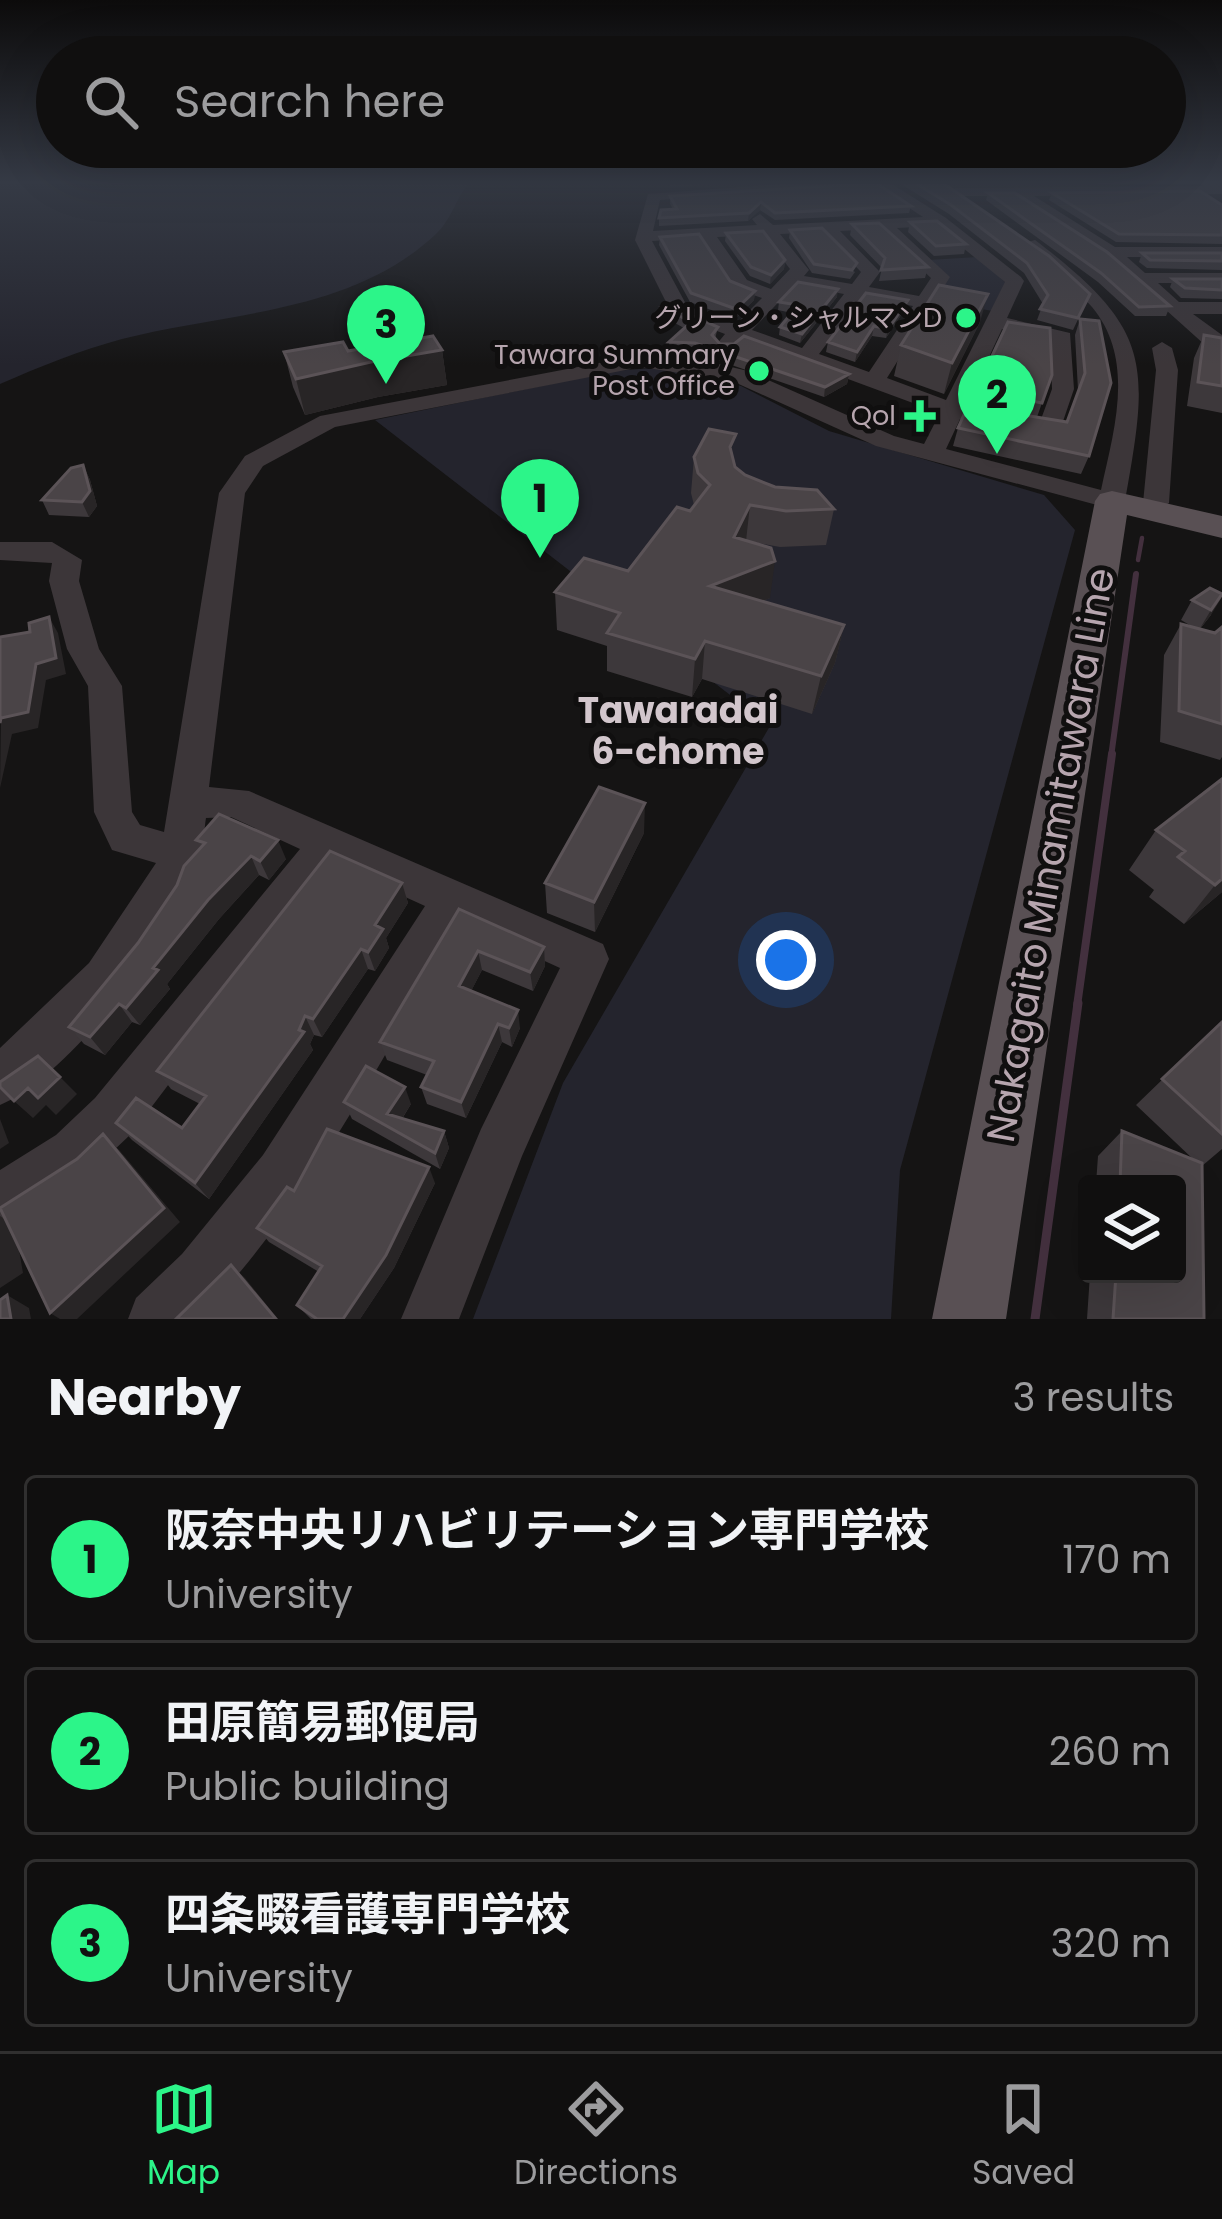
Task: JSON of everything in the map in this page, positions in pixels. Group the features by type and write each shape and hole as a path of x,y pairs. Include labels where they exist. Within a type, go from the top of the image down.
{"main road":[{"path":"1134,502 1222,527"},
{"name":"Nakagaito Minamitawara Line","path":"969,1319 1134,502"}],"street":[{"path":"646,243 679,310 953,410 1048,430 1063,389 1060,333 925,302 791,279"},
{"path":"712,243 740,284 774,296"},
{"path":"706,367 799,266 779,243"},
{"path":"807,356 871,272 842,243"},
{"path":"874,381 940,281 939,273 904,243"},
{"path":"931,455 1016,281 968,243"},
{"path":"1027,243 1102,307 1125,341 1132,363 1134,502"},
{"path":"1096,243 1212,341 1222,341"},
{"path":"1041,253 1222,252"},
{"path":"1141,278 1222,278"},
{"path":"1175,308 1222,308"},
{"path":"1134,502 1167,370 1150,345 1222,358"},
{"path":"0,1079 56,1033 114,972 158,904 181,854 232,493 254,461 328,421 615,363 654,361 740,376 858,431 931,455 1134,502"},
{"path":"0,551 52,551 67,560 64,581 82,649 106,686 112,812 126,838 181,854"},
{"path":"190,803 235,802 587,959 499,1147 430,1319"},
{"path":"0,1201 74,1153 113,1116 328,844"},
{"path":"157,1319 198,1281 257,1210 452,899"}],"shaded area":[{"path":"0,243 425,243 366,280 327,295 122,339 0,384"},
{"path":"978,257 1007,284 993,311 932,301 943,283 928,260"},
{"path":"614,371 686,371 741,386 829,431 1044,495 1075,530 900,1170 891,1319 473,1319 563,1083 770,726 375,420"}],"building":[{"path":"663,243 705,243 730,281 755,291 736,309 691,293"},
{"path":"733,243 772,243 785,260 771,275 751,267"},
{"path":"799,243 837,243 857,263 852,270 814,264"},
{"path":"870,243 901,243 928,267 881,270 885,258"},
{"path":"1000,243 1029,243 1090,294 1078,318 1040,309 1048,295 1027,263"},
{"path":"1058,243 1092,243 1170,306 1139,307"},
{"path":"1142,253 1222,253 1222,261 1150,260"},
{"path":"1173,279 1222,279 1222,290 1185,288"},
{"path":"798,282 838,289 802,334 780,327 798,305 779,302"},
{"path":"939,285 988,294 952,363 901,345"},
{"path":"866,293 908,300 888,329 874,326 857,352 828,342"},
{"path":"662,307 718,327 712,335 720,344 734,344 744,336 849,374 825,387 695,343 669,342 691,322"},
{"path":"1080,319 1099,321 1111,383 1089,456 958,428 968,406 1067,422 1085,373"},
{"path":"1008,322 1050,328 1052,375 1042,403 976,390"},
{"path":"1204,335 1222,338 1222,386 1198,382"},
{"path":"433,336 442,350 296,379 284,352 343,342 348,351"},
{"path":"709,429 736,434 730,447 735,467 745,475 775,487 817,490 834,509 786,511 750,505 734,537 771,548 775,561 710,586 844,625 821,676 705,641 695,659 607,633 620,613 555,592 584,558 628,571 677,507 690,511 710,485 698,473 694,457"},
{"path":"83,465 90,491 82,502 42,500 71,468"},
{"path":"1210,588 1222,594 1211,610 1192,600"},
{"path":"49,617 56,658 36,664 28,712 1,718 0,723 0,637 30,632 29,623"},
{"path":"1181,624 1215,633 1222,627 1222,724 1179,711"},
{"path":"1222,779 1222,879 1215,885 1178,857 1185,851 1156,830"},
{"path":"599,787 645,803 594,902 545,883"},
{"path":"219,814 278,840 260,861 251,856 208,900 126,1008 119,1004 90,1037 69,1027 138,943 177,885 184,866 205,843 196,840"},
{"path":"330,851 402,883 375,925 383,929 368,952 361,949 313,1019 305,1016 299,1030 304,1032 195,1183 116,1123 136,1098 182,1128 206,1096 157,1071"},
{"path":"459,909 544,947 530,972 478,951 459,986 518,1010 509,1028 498,1024 461,1102 421,1087 434,1061 380,1042"},
{"path":"1222,1022 1222,1134 1162,1079"},
{"path":"38,1056 60,1077 38,1098 28,1088 14,1101 0,1082"},
{"path":"366,1066 405,1087 387,1114 444,1131 435,1153 344,1102"},
{"path":"327,1129 429,1167 386,1255 343,1319 317,1319 297,1305 322,1266 257,1228 287,1187 294,1191"},
{"path":"1122,1131 1202,1163 1204,1319 1113,1319 1115,1283 1186,1283 1186,1175 1120,1175"},
{"path":"103,1134 164,1208 50,1313 0,1208 77,1159"},
{"path":"231,1265 276,1319 176,1319"},
{"path":"7,1295 11,1319 0,1319 0,1300"}],"waterway":[{"path":"1138,560 1142,538"},
{"path":"1111,757 1136,574"},
{"path":"1077,1006 1112,754"},
{"path":"1035,1319 1078,1003"}],"place":[{"name":"グリーン・シャルマンD","path":"966,318"},
{"name":"Tawara Summary Post Office","path":"759,371"},
{"name":"四条畷看護専門学校","path":"386,384"},
{"name":"Qol","path":"920,416"},
{"name":"田原簡易郵便局","path":"997,454"},
{"name":"阪奈中央リハビリテーション専門学校","path":"540,558"}],"district":[{"name":"Tawaradai 6-chome","path":"678,730"}]}
